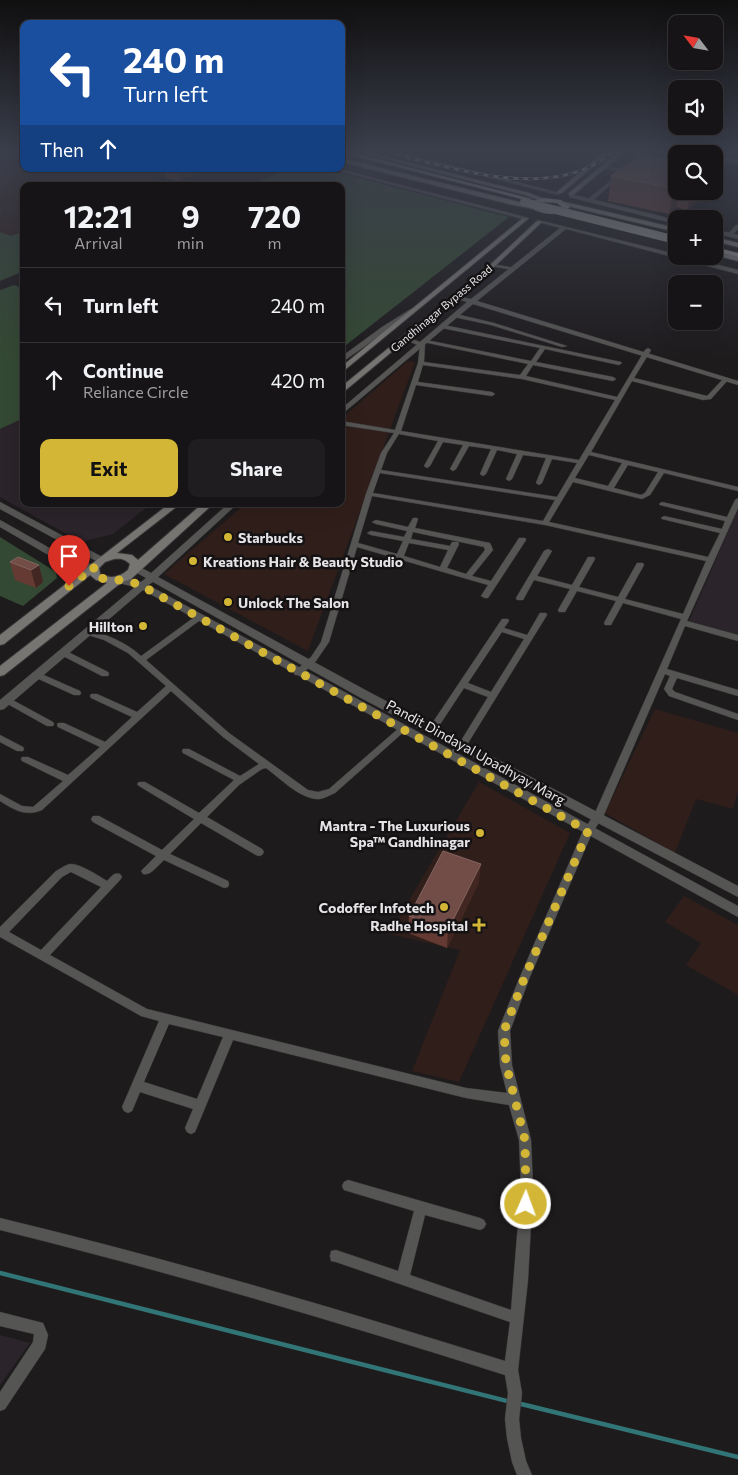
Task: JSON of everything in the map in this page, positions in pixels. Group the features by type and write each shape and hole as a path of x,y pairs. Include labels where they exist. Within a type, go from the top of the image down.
{"main road":[{"name":"Gandhinagar Bypass Road","path":"345,367 521,222"},
{"name":"Gandhinagar Bypass Road","path":"345,389 539,222"},
{"path":"591,222 668,242"},
{"path":"611,222 668,236"},
{"path":"641,222 668,228"},
{"path":"723,241 738,245"},
{"path":"723,248 738,251"},
{"path":"723,250 738,255"},
{"path":"723,255 738,259"},
{"path":"0,641 171,507"},
{"path":"0,672 118,580 129,575 155,548 204,507"},
{"path":"118,580 99,578 93,571 97,564 114,556 127,557 132,560 135,568"}],"street":[{"path":"543,222 668,254"},
{"path":"730,234 738,226"},
{"path":"345,411 475,299 564,228"},
{"path":"723,233 738,236"},
{"path":"492,264 512,269"},
{"path":"711,265 738,272"},
{"path":"456,294 738,378"},
{"path":"345,358 384,328 422,305"},
{"path":"456,316 522,333 596,358"},
{"path":"444,327 619,363"},
{"path":"405,338 613,380"},
{"path":"298,672 319,653 324,642 369,494 384,454 396,433 414,383 424,343"},
{"path":"522,377 544,347"},
{"path":"647,352 738,383"},
{"path":"545,523 647,352"},
{"path":"420,363 522,377 619,399"},
{"path":"630,379 709,398 726,379"},
{"path":"414,383 492,394"},
{"path":"345,424 581,462"},
{"path":"427,466 441,440"},
{"path":"453,469 467,444"},
{"path":"483,474 495,448"},
{"path":"509,479 522,453"},
{"path":"587,453 738,489"},
{"path":"539,483 550,457"},
{"path":"610,489 626,462"},
{"path":"378,471 559,499"},
{"path":"571,479 638,496 646,496 662,471"},
{"path":"369,494 545,523 710,560"},
{"path":"525,1475 516,1446 512,1419 515,1393 510,1370 527,1187 525,1140 506,1064 504,1031 524,979 588,831 598,817 683,619 737,503"},
{"path":"662,504 729,520"},
{"path":"0,505 97,564"},
{"path":"155,519 166,507"},
{"path":"50,724 3,703 142,586 230,507"},
{"path":"664,518 724,532"},
{"path":"400,557 416,519"},
{"path":"376,522 458,538 489,547 468,576"},
{"path":"0,523 74,566 97,564"},
{"path":"372,533 452,549"},
{"path":"443,569 458,538"},
{"path":"485,596 522,540"},
{"path":"354,544 493,584"},
{"path":"520,598 548,551"},
{"path":"562,610 591,559"},
{"path":"608,623 640,565"},
{"name":"Pandit Dindayal Upadhyay Marg","path":"135,568 432,730 738,892"},
{"path":"532,577 621,600 738,638"},
{"name":"Pandit Dindayal Upadhyay Marg","path":"118,580 129,581 142,586 738,912"},
{"path":"451,756 462,746 543,615"},
{"path":"142,659 199,618"},
{"path":"432,730 505,621"},
{"path":"500,629 529,638"},
{"path":"88,632 122,645 142,659 226,735 305,792 318,796 332,791 403,729"},
{"path":"64,653 105,674"},
{"path":"661,670 738,693"},
{"path":"675,674 668,689 672,694 738,717"},
{"path":"36,675 77,694"},
{"path":"462,684 494,696"},
{"path":"0,797 26,812 32,812 70,780 172,686"},
{"path":"94,696 138,716"},
{"path":"61,725 106,746"},
{"path":"0,738 20,749"},
{"path":"186,752 241,780"},
{"path":"25,759 70,780"},
{"path":"146,871 200,817 241,780 266,764"},
{"path":"142,784 260,852"},
{"path":"96,819 162,855 224,884"},
{"path":"109,886 74,868 64,870 1,933 145,1013 466,1093 514,1100"},
{"path":"42,956 117,877"},
{"path":"128,1107 166,1018"},
{"path":"191,1128 230,1034"},
{"path":"137,1086 200,1106"},
{"path":"348,1186 480,1224"},
{"path":"402,1278 421,1207"},
{"path":"0,1224 61,1238 212,1279 353,1320 510,1370"},
{"path":"336,1256 516,1318"},
{"path":"0,1318 38,1328 41,1335 40,1344 0,1404"}],"shaded area":[{"path":"0,222 20,222 20,233 11,236 20,260 20,273 0,281"},
{"path":"408,361 415,362 308,651 164,574 242,507 345,507 345,416"},
{"path":"20,420 20,507 147,507 113,534 81,542 0,497 0,429"},
{"path":"738,509 738,635 689,621"},
{"path":"655,709 738,733 738,790 733,809 696,799 675,853 605,813"},
{"path":"479,782 570,833 459,1082 412,1071 460,950 389,934"},
{"path":"684,896 738,925 738,995 686,965 701,943 665,922"},
{"path":"0,1335 30,1343 0,1385"}],"green space":[{"path":"345,222 503,222 345,346"},
{"path":"0,232 11,236 20,233 20,273 0,281"},
{"path":"14,285 20,287 20,420 0,429 0,290"},
{"path":"0,537 56,572 57,578 23,606 0,596"}],"building":[{"path":"18,557 39,565 31,570 10,562"},
{"name":"Codoffer Infotech","path":"443,851 481,864 448,930 409,916"}],"waterway":[{"path":"0,1273 511,1402"},
{"path":"517,1403 738,1457"}],"place":[{"name":"Starbucks","path":"228,537"},
{"name":"Kreations Hair & Beauty Studio","path":"193,561"},
{"name":"Unlock The Salon","path":"228,602"},
{"name":"Hillton","path":"143,626"},
{"name":"Mantra - The Luxurious Spa™ Gandhinagar","path":"480,833"},
{"name":"Codoffer Infotech","path":"444,907"},
{"name":"Radhe Hospital","path":"479,925"}],"route":[{"path":"69,586 94,567 95,575 104,580 129,581 142,586 588,831 524,979 504,1031 506,1064 525,1140 526,1204"}]}
